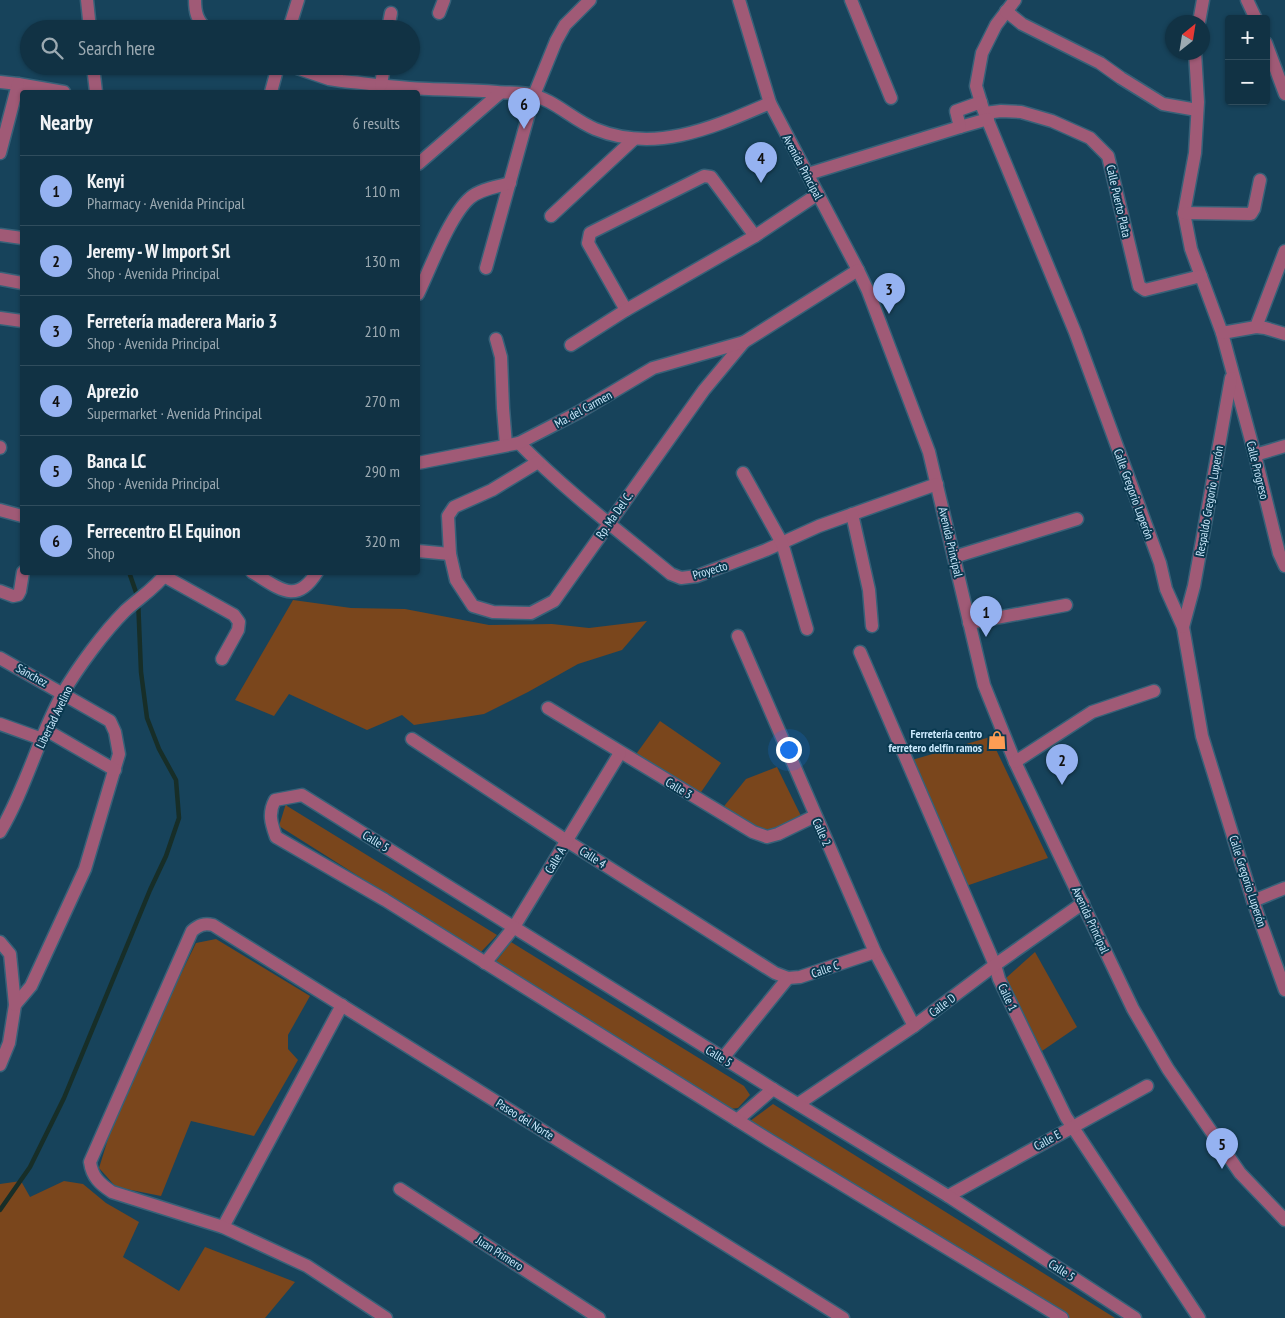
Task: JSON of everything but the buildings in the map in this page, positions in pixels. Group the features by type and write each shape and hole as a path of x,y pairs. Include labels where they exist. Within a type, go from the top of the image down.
{"street":[{"path":"87,0 89,20"},
{"path":"195,0 195,12 199,20"},
{"path":"292,20 298,0"},
{"path":"439,13 444,0"},
{"path":"486,268 534,95 556,41 565,25 590,0"},
{"name":"Avenida Principal","path":"739,0 770,103 868,291 929,452 984,685 1015,762 1134,1009 1168,1069 1240,1173 1285,1220"},
{"path":"851,0 891,98"},
{"name":"Calle Gregorio Luperón","path":"1015,0 996,25 982,53 976,86 1075,332 1160,563 1166,589 1183,627 1202,736 1254,901 1285,990"},
{"path":"1200,15 1203,0"},
{"path":"1247,0 1254,15"},
{"path":"1006,12 1022,24 1100,63 1163,104 1197,110"},
{"path":"389,20 390,13"},
{"path":"1270,54 1285,94"},
{"path":"1195,60 1197,110 1195,153 1184,214 1251,214 1254,210 1260,180"},
{"path":"94,75 96,90"},
{"path":"272,90 276,75"},
{"path":"317,75 329,79 428,89 515,91 534,95 557,105 593,128 634,139 687,135 770,103"},
{"path":"381,85 383,75"},
{"path":"0,82 52,90"},
{"path":"0,153 18,84"},
{"path":"420,162 500,92"},
{"name":"Calle Puerto Plata","path":"985,112 1001,110 1021,112 1052,121 1090,138 1108,156 1141,288 1145,290 1201,276"},
{"path":"960,127 956,111 985,112"},
{"path":"808,174 960,127 985,112"},
{"path":"551,216 634,139"},
{"path":"626,310 588,242 590,233 704,176 711,177 755,236"},
{"path":"420,290 452,222 464,204 478,193 510,183"},
{"path":"570,345 626,310 755,236 818,194"},
{"name":"Calle Progreso","path":"1184,214 1191,249 1218,318 1279,553 1285,566"},
{"path":"0,235 20,238"},
{"path":"1256,327 1285,251"},
{"path":"744,342 858,270"},
{"path":"0,279 20,283"},
{"path":"0,318 20,320"},
{"path":"1222,333 1256,327 1285,334"},
{"path":"496,338 501,357 502,408 506,445"},
{"name":"Rp. Ma Del C.","path":"450,554 456,580 473,606 493,612 531,612 554,602 704,390 744,342"},
{"name":"Ma. del Carmen","path":"420,463 519,443 579,412 653,368 744,342"},
{"name":"Respaldo Gregorio Luperón","path":"1183,627 1194,586 1232,374"},
{"name":"Proyecto","path":"519,443 538,462 609,523 671,574 681,578 697,576 734,563 819,526 936,484"},
{"path":"1255,455 1285,446"},
{"path":"420,552 450,554 448,516 454,507 492,490 538,462"},
{"path":"743,473 782,543 807,629"},
{"path":"0,510 20,515"},
{"path":"852,514 869,590 872,626"},
{"path":"954,556 1077,519"},
{"path":"0,592 13,596 18,595 23,575"},
{"name":"Libertad Avelino","path":"0,832 12,811 63,693 99,640 124,612 151,590 165,575"},
{"path":"168,575 234,615 239,622 238,630 222,659"},
{"path":"257,575 282,589 293,592 309,584 315,575"},
{"path":"969,623 1066,605"},
{"name":"Calle 2","path":"738,636 875,952 914,1026"},
{"name":"Calle 1","path":"860,652 995,965 999,979 1066,1117 1199,1318"},
{"name":"Sánchez","path":"0,658 110,721 115,732 119,754 85,869 31,986 16,1005"},
{"path":"1015,762 1092,712 1154,691"},
{"name":"Calle 3","path":"548,708 753,832 767,837 778,834 815,816"},
{"path":"0,724 44,735 115,770"},
{"name":"Calle 4","path":"412,739 567,841 775,973 788,978"},
{"name":"Calle A","path":"485,963 514,927 620,753"},
{"name":"Calle 5","path":"485,963 385,900 276,837 270,818 271,808 276,800 302,795 948,1196 1136,1318"},
{"path":"1254,901 1285,888"},
{"name":"Calle D","path":"798,1104 914,1026 995,965 1083,903"},
{"name":"Paseo del Norte","path":"223,1227 112,1192 99,1183 91,1171 90,1162 192,931 205,923 213,925 844,1318"},
{"path":"0,942 10,954 16,1005 9,1043 0,1065"},
{"name":"Calle C","path":"788,978 800,977 875,952"},
{"path":"485,963 1062,1318"},
{"path":"723,1058 788,978"},
{"path":"342,1005 223,1227 307,1266 386,1318"},
{"name":"Calle E","path":"948,1196 1147,1086"},
{"path":"738,1120 773,1089"},
{"name":"Juan Primero","path":"400,1189 599,1318"}],"shaded area":[{"path":"293,600 351,608 405,609 489,625 552,624 589,628 647,621 622,650 578,664 484,714 414,725 402,715 367,730 289,694 274,716 235,700"},
{"path":"660,721 721,763 697,798 634,757"},
{"path":"990,737 1048,858 966,886 912,760"},
{"path":"777,767 802,818 765,836 721,810 746,779"},
{"path":"288,797 287,806 497,935 480,953 279,826"},
{"path":"216,939 310,996 288,1035 288,1049 298,1060 254,1136 191,1121 161,1196 116,1187 99,1168 121,1097 196,943"},
{"path":"511,942 744,1086 750,1095 738,1108 730,1109 492,967"},
{"path":"1035,952 1077,1027 1042,1051 1006,978"},
{"path":"773,1104 1115,1318 1065,1318 750,1121"},
{"path":"21,1181 30,1197 64,1181 83,1184 106,1203 139,1222 123,1257 179,1291 205,1247 295,1282 265,1318 0,1318 0,1184"}],"waterway":[{"path":"0,1210 30,1167 64,1098 150,890 166,856 179,818 176,780 159,749 147,718 141,672 138,598 130,575"}],"place":[{"name":"Ferrecentro El Equinon","path":"524,129"},
{"name":"Aprezio","path":"761,183"},
{"name":"Ferretería maderera Mario 3","path":"889,314"},
{"name":"Kenyi","path":"986,637"},
{"name":"Ferretería centro ferretero delfín ramos","path":"997,740"},
{"name":"Jeremy - W Import Srl","path":"1062,785"},
{"name":"Banca LC","path":"1222,1169"}]}
